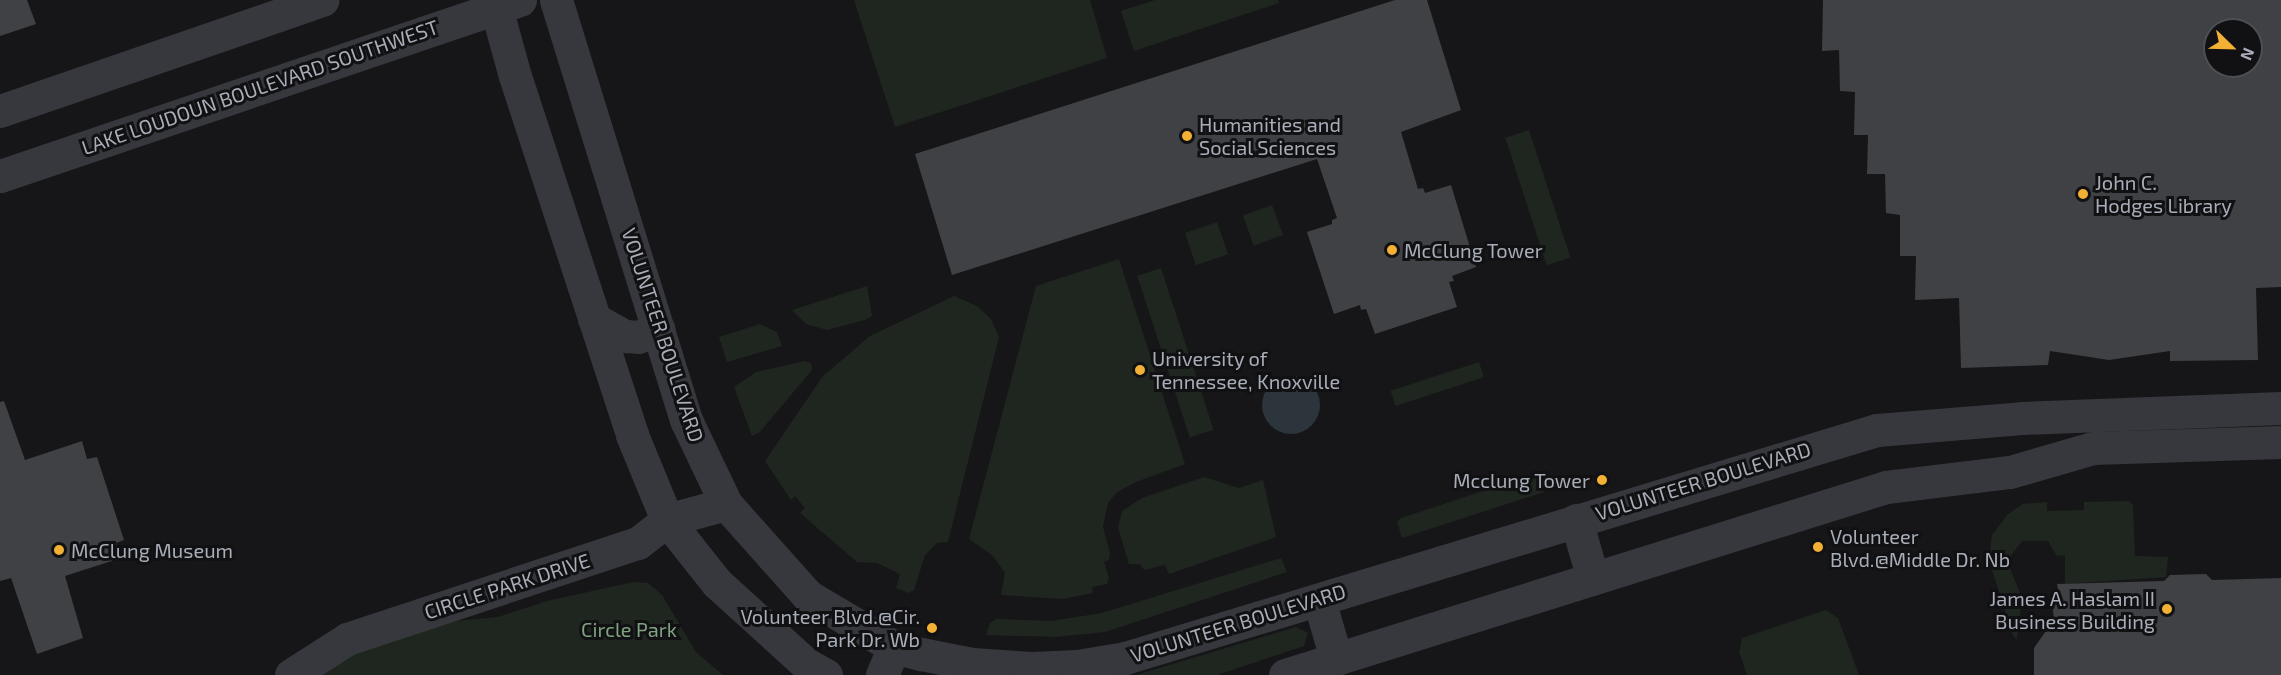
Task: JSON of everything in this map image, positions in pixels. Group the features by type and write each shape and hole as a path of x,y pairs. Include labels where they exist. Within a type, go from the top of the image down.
{"street":[{"path":"0,111 321,0"},
{"name":"VOLUNTEER BOULEVARD","path":"556,0 686,420 726,504 808,596 888,661 1031,668 1077,666 1125,658 1877,430 2022,418 2281,408"},
{"path":"504,3 515,76 632,435 667,520 717,583 806,664 826,675"},
{"name":"LAKE LOUDOUN BOULEVARD SOUTHWEST","path":"0,176 504,3"},
{"path":"594,319 626,336 638,337 659,329"},
{"path":"1285,675 1886,487 2010,472 2093,448 2281,442"},
{"name":"CIRCLE PARK DRIVE","path":"291,675 347,639 638,543 667,520 726,504"},
{"path":"1576,520 1593,579"},
{"path":"1319,600 1336,658"}],"green space":[{"path":"854,0 1090,0 1107,58 895,127"},
{"path":"1155,0 1278,0 1279,3 1134,51 1121,11"},
{"path":"1529,130 1570,257 1547,265 1505,138"},
{"path":"1272,205 1283,235 1254,246 1243,216"},
{"path":"1217,222 1228,254 1196,265 1185,233"},
{"path":"1119,259 1185,464 1136,482 1117,492 1108,503 1103,527 1110,553 1109,560 1104,562 1109,578 1107,584 1092,587 1093,593 1063,599 1001,595 1005,573 993,556 969,539 1036,286"},
{"path":"1161,268 1214,430 1190,437 1137,276"},
{"path":"867,286 872,316 865,320 827,330 806,324 792,310"},
{"path":"954,296 977,306 991,319 999,337 948,542 937,543 925,555 914,590 909,593 896,588 900,574 877,563 857,562 800,513 805,508 795,496 791,500 765,461 823,376 870,336"},
{"path":"760,324 777,332 782,346 727,362 719,337"},
{"path":"805,361 811,363 812,370 760,432 752,436 734,387 756,372"},
{"path":"1479,362 1484,377 1395,406 1391,391"},
{"path":"1541,472 1544,492 1402,538 1397,522 1401,518"},
{"path":"1204,477 1239,488 1263,480 1276,537 1169,574 1165,565 1144,570 1140,564 1129,564 1118,528 1122,511 1142,498"},
{"path":"2129,501 2133,505 2135,556 2168,557 2166,577 2065,584 2065,555 2057,556 2048,541 2022,541 2007,561 2022,598 2017,639 2013,636 1989,560 1992,535 2008,514 2023,504 2047,502 2047,511 2084,510 2084,502"},
{"path":"1281,558 1287,572 1105,632 1055,637 986,635 990,623 996,619 1051,621 1102,613"},
{"name":"Circle Park","path":"633,582 648,583 662,595 696,652 723,675 307,675 334,659 455,621 498,617 547,601"},
{"path":"1826,610 1838,618 1859,675 1747,675 1739,652 1742,638"},
{"path":"1296,627 1308,633 1304,646 1217,675 1136,675"}],"shaded area":[{"path":"1291,376 1307,381 1315,389 1320,405 1315,421 1307,429 1291,434 1275,429 1267,421 1262,405 1267,389 1275,381"}],"building":[{"path":"0,0 27,0 36,24 0,36"},
{"name":"Humanities and Social Sciences","path":"1395,0 1427,0 1461,110 1401,132 1418,189 1423,188 1425,193 1451,185 1476,267 1452,276 1454,281 1449,282 1457,307 1375,334 1366,309 1361,310 1360,305 1334,314 1307,232 1332,224 1332,220 1337,218 1317,159 952,275 915,154"},
{"name":"John C. Hodges Library","path":"1823,0 2281,0 2281,287 2256,288 2258,360 2170,361 2170,351 2109,360 2050,351 2048,365 1961,368 1959,298 1915,300 1916,256 1900,256 1900,215 1886,213 1885,174 1867,174 1868,135 1854,135 1855,92 1840,91 1839,50 1822,51"},
{"name":"McClung Museum","path":"4,401 25,460 82,441 87,459 97,457 124,540 116,543 121,558 65,576 83,638 37,654 11,578 0,581 0,402"},
{"name":"James A. Haslam II Business Building","path":"2206,574 2212,580 2281,578 2281,675 2034,675 2034,648 2048,628 2054,628 2052,591 2058,590 2057,584 2164,581 2170,575"}],"place":[{"name":"Humanities and Social Sciences","path":"1187,136"},
{"name":"John C. Hodges Library","path":"2083,194"},
{"name":"McClung Tower","path":"1392,250"},
{"name":"University of Tennessee, Knoxville","path":"1140,370"},
{"name":"Mcclung Tower","path":"1602,480"},
{"name":"Volunteer Blvd.@Middle Dr. Nb","path":"1818,547"},
{"name":"McClung Museum","path":"59,550"},
{"name":"James A. Haslam II Business Building","path":"2167,609"},
{"name":"Volunteer Blvd.@Cir. Park Dr. Wb","path":"932,628"}]}
